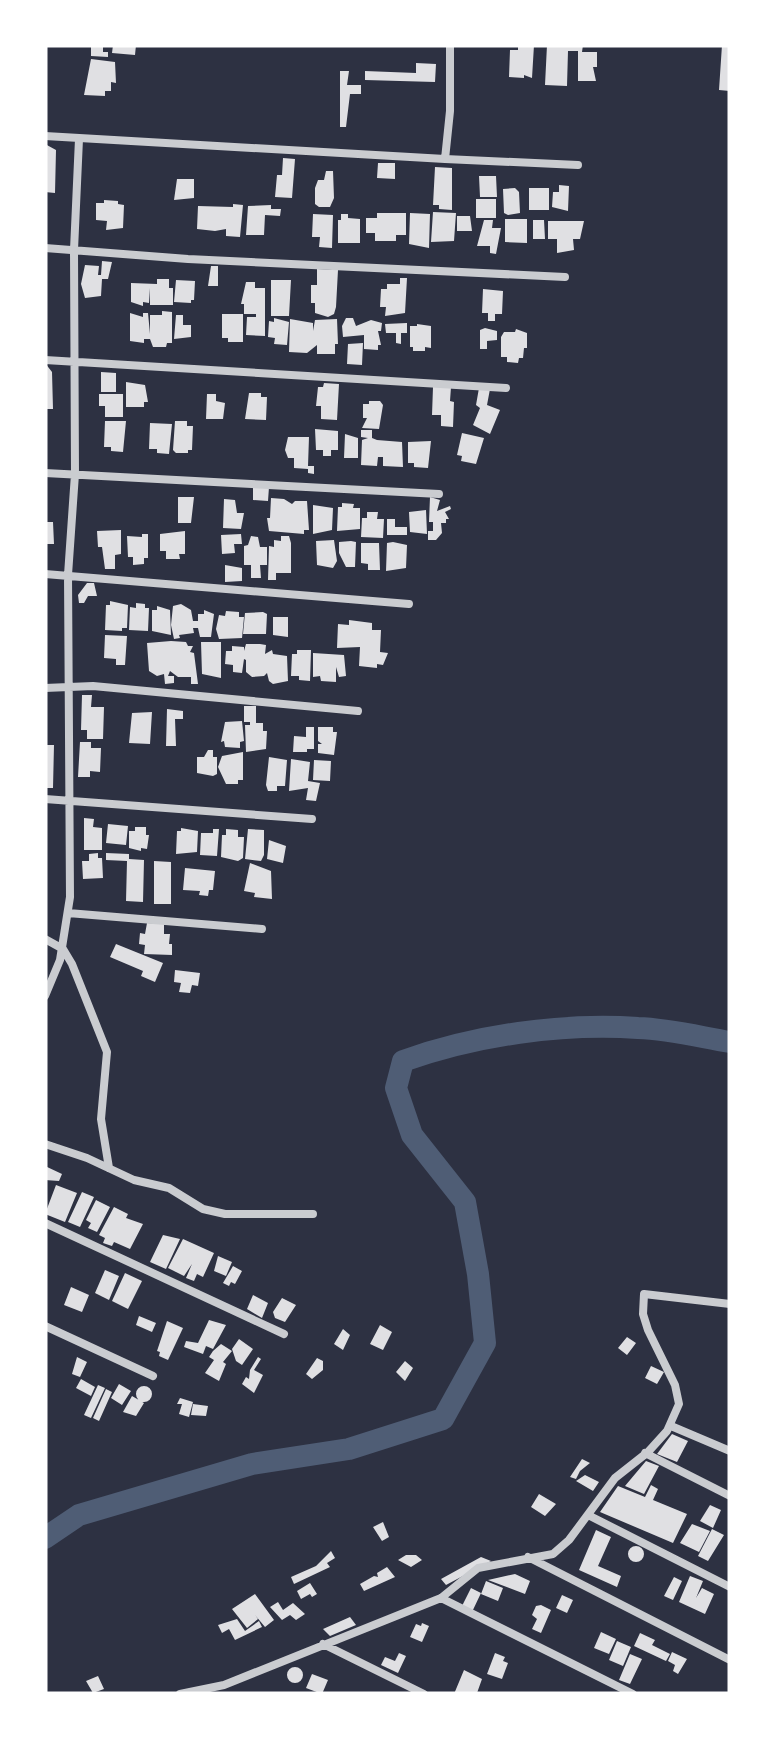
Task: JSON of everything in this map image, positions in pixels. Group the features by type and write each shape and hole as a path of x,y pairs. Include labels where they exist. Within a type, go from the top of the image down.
{"street":[{"path":"445,159 450,45"},
{"path":"45,136 578,165"},
{"path":"45,996 62,949 68,913 68,575 75,474 74,250 79,138"},
{"path":"45,248 188,260 565,277"},
{"path":"45,360 506,388"},
{"path":"45,473 439,494"},
{"path":"45,574 410,604"},
{"path":"45,688 92,686 358,712"},
{"path":"45,800 312,819"},
{"path":"68,913 262,929"},
{"path":"45,938 62,949 88,999 107,1052 101,1120 109,1168"},
{"path":"45,1144 134,1180 169,1188 204,1209 224,1214 313,1214"},
{"path":"45,1223 284,1334"},
{"path":"180,1694 224,1684 441,1598 478,1568 552,1554 569,1540 615,1478 671,1426 679,1396 648,1330 644,1294 730,1304"},
{"path":"45,1326 153,1376"},
{"path":"671,1426 730,1451"},
{"path":"645,1453 730,1496"},
{"path":"588,1515 730,1587"},
{"path":"528,1557 730,1660"},
{"path":"441,1598 633,1694"},
{"path":"323,1644 424,1694"},
{"path":"224,1684 235,1694"}],"building":[{"path":"91,45 103,45 108,57 91,56"},
{"path":"113,45 136,45 135,55 112,53"},
{"path":"518,45 534,45 532,78 509,77 510,50 518,50"},
{"path":"547,45 583,45 582,52 597,52 597,67 593,67 596,81 578,81 578,51 568,51 567,86 545,85"},
{"path":"722,45 730,45 730,91 719,90"},
{"path":"91,59 115,62 116,83 111,82 111,91 105,91 105,96 84,95"},
{"path":"416,63 436,64 435,82 365,80 365,71 416,73"},
{"path":"340,71 349,71 347,85 361,85 361,94 350,94 346,127 340,127"},
{"path":"45,144 56,150 55,193 45,192"},
{"path":"283,158 295,159 292,198 275,197"},
{"path":"378,163 395,163 395,179 377,178"},
{"path":"435,167 452,168 452,210 433,205"},
{"path":"326,171 333,171 334,198 330,207 319,207 315,204 315,188 318,180 324,180"},
{"path":"479,176 496,176 497,197 480,197"},
{"path":"177,179 194,179 194,198 174,200"},
{"path":"559,185 569,186 568,211 552,207 553,192 559,192"},
{"path":"515,188 519,192 520,213 508,215 504,213 503,189"},
{"path":"529,188 549,188 549,210 529,210"},
{"path":"476,199 496,199 496,218 476,218"},
{"path":"104,200 124,205 123,228 106,230 107,221 96,220 96,203"},
{"path":"243,205 240,237 226,236 226,229 197,229 198,206"},
{"path":"271,205 271,209 281,209 280,216 265,215 264,235 246,235 248,206"},
{"path":"433,212 456,213 454,241 431,242"},
{"path":"377,213 406,213 406,235 396,235 396,241 375,241 375,233 366,233 366,218 377,218"},
{"path":"410,213 430,214 429,248 409,244"},
{"path":"313,214 333,215 332,248 319,247 320,237 312,237"},
{"path":"341,214 360,219 360,243 338,243"},
{"path":"457,216 470,216 472,231 457,231"},
{"path":"505,219 527,219 527,243 505,242"},
{"path":"484,220 493,220 492,228 501,228 496,254 490,253 490,246 477,246"},
{"path":"533,220 544,220 545,239 533,239"},
{"path":"548,221 584,221 580,239 573,239 574,250 557,253 557,239 548,239"},
{"path":"102,261 112,262 108,279 102,279 101,296 85,298 81,284 85,265 99,266 101,275"},
{"path":"211,266 218,266 218,286 208,286"},
{"path":"317,269 338,270 336,307 328,317 315,313 315,303 311,303 311,285 317,285"},
{"path":"400,278 407,278 405,313 385,316 386,307 380,307 381,289 387,289 387,284 400,284"},
{"path":"157,279 169,279 173,305 150,305 150,288 149,303 143,302 143,306 131,302 131,283 157,284"},
{"path":"176,280 195,281 191,303 174,302"},
{"path":"271,280 291,280 289,316 271,316"},
{"path":"246,282 255,282 255,288 265,288 265,336 246,335 247,317 256,314 244,314 241,304"},
{"path":"483,289 503,291 502,314 495,314 495,321 488,321 488,313 482,313"},
{"path":"162,311 172,312 172,343 153,347 150,339 144,339 144,343 130,341 130,313 143,317 143,313 148,313 150,334 150,315 162,315"},
{"path":"222,314 243,314 243,342 222,338"},
{"path":"176,315 183,315 183,325 191,325 191,337 174,339"},
{"path":"274,318 289,322 287,345 274,344 275,338 268,337 269,321 274,322"},
{"path":"346,318 353,318 356,326 371,320 382,323 378,350 364,349 364,335 343,337"},
{"path":"290,319 313,323 313,331 315,320 337,319 335,354 317,354 317,345 307,353 289,352"},
{"path":"407,323 407,333 401,333 401,344 396,343 396,333 386,333 385,324"},
{"path":"410,326 431,326 431,348 425,347 425,351 413,351 410,347"},
{"path":"516,329 527,333 527,348 518,363 507,362 507,357 501,357 501,337"},
{"path":"480,330 497,331 497,340 487,341 487,349 480,349"},
{"path":"363,343 362,365 347,364 348,344"},
{"path":"45,363 52,372 53,409 45,409"},
{"path":"101,372 116,373 116,392 101,392"},
{"path":"126,382 145,385 148,402 144,402 144,407 126,407"},
{"path":"324,383 339,384 337,420 321,419 321,406 316,406 318,387"},
{"path":"433,387 451,387 453,427 441,426 441,415 432,415"},
{"path":"479,388 490,389 487,405 500,410 490,434 473,425 480,408 476,405"},
{"path":"249,393 267,397 266,420 245,419"},
{"path":"99,394 123,394 123,417 105,417 105,406 99,406"},
{"path":"207,394 216,394 216,401 225,403 223,419 206,419"},
{"path":"380,401 383,405 379,429 362,428 367,418 363,418 363,404"},
{"path":"105,421 126,421 123,452 104,447"},
{"path":"175,421 187,421 187,426 193,426 192,450 188,453 173,450"},
{"path":"150,423 172,424 169,454 149,449"},
{"path":"315,429 338,431 338,450 331,450 331,456 316,450"},
{"path":"361,430 372,430 372,438 377,440 402,442 403,467 383,466 383,457 378,457 377,466 361,465 362,440 368,438 361,437"},
{"path":"462,433 484,438 476,464 461,461 462,456 457,455"},
{"path":"345,434 358,438 358,458 344,458"},
{"path":"288,437 309,437 308,466 314,466 314,474 308,473 308,469 294,468 294,458 288,458 285,450"},
{"path":"431,441 428,468 408,463 408,442"},
{"path":"253,486 269,487 268,501 253,500"},
{"path":"178,497 194,497 191,523 178,523"},
{"path":"430,497 440,500 437,511 450,506 451,509 445,512 449,519 441,523 442,533 436,540 428,540 428,531 433,531 433,522 429,522"},
{"path":"271,498 292,504 307,501 309,530 304,530 304,534 269,531"},
{"path":"224,499 235,500 237,513 244,513 241,529 223,528"},
{"path":"342,503 360,508 360,529 337,531 338,507"},
{"path":"313,505 333,508 332,530 313,534"},
{"path":"426,510 427,534 410,532 409,512"},
{"path":"367,512 378,512 377,519 384,519 383,538 361,537 362,518 367,518"},
{"path":"387,519 395,519 395,527 407,527 407,535 387,535"},
{"path":"45,522 53,522 54,544 45,544"},
{"path":"121,530 121,554 115,555 115,569 105,569 97,531"},
{"path":"185,531 185,554 179,554 180,559 166,559 166,551 160,551 160,534"},
{"path":"148,534 148,558 144,558 144,564 133,565 133,557 128,557 127,536"},
{"path":"241,534 242,544 234,544 235,553 222,554 221,535"},
{"path":"251,536 258,537 260,547 267,547 267,565 260,565 261,578 251,578 251,565 244,565 244,546"},
{"path":"281,536 289,536 291,543 291,573 276,573 276,580 268,580 269,546 274,547 274,540 281,541"},
{"path":"334,540 337,561 333,568 317,565 316,541"},
{"path":"339,542 356,542 355,567 346,567"},
{"path":"361,543 379,543 380,570 368,570 368,564 361,563"},
{"path":"387,543 407,545 406,568 386,571"},
{"path":"225,565 242,568 242,581 225,582"},
{"path":"87,583 94,583 97,596 88,596 84,603 79,603 78,595"},
{"path":"110,601 128,605 127,628 122,631 105,630 106,605"},
{"path":"136,603 149,608 148,631 129,630 130,607 136,608"},
{"path":"181,604 191,610 193,621 198,621 198,614 204,614 204,610 214,614 211,637 200,637 198,628 193,628 194,633 174,639 173,606"},
{"path":"157,606 170,610 171,635 152,631 152,610 157,610"},
{"path":"226,611 239,612 239,617 244,617 242,638 219,639 219,615 225,616"},
{"path":"245,613 267,614 266,634 243,634"},
{"path":"273,617 288,617 288,637 273,635"},
{"path":"349,620 372,623 372,630 381,630 380,652 388,653 383,665 359,666 360,647 337,648 338,624 349,625"},
{"path":"105,635 127,636 125,665 104,658"},
{"path":"171,641 193,646 190,652 194,653 198,684 191,684 191,677 178,677 170,671 168,676 174,676 174,683 165,684 164,674 157,676 149,671 147,643"},
{"path":"201,642 221,642 221,678 202,674"},
{"path":"246,644 266,645 265,654 272,650 273,654 287,656 288,681 273,684 267,673 252,677 246,672 244,659 242,673 233,672 233,665 225,664 226,651 232,651 232,646 244,647 244,651"},
{"path":"297,650 311,650 310,681 291,676 292,654 297,654"},
{"path":"313,653 344,655 346,676 339,677 336,667 336,682 313,677"},
{"path":"82,695 92,695 91,707 104,707 103,739 87,739 87,730 81,730"},
{"path":"244,706 256,706 256,723 263,723 263,731 267,731 266,749 246,752 245,725 250,722 244,722"},
{"path":"167,709 183,711 183,719 175,719 176,746 166,746"},
{"path":"152,712 150,744 129,743 132,713"},
{"path":"242,721 244,741 240,748 225,747 221,742 225,722"},
{"path":"306,727 314,727 314,749 293,752 294,736 306,737"},
{"path":"318,727 333,727 333,732 337,732 334,755 318,753 318,744 322,744 318,741"},
{"path":"80,742 91,742 91,748 101,748 100,772 90,771 90,777 78,777"},
{"path":"45,745 54,745 53,788 45,788"},
{"path":"208,750 213,750 213,757 217,757 217,774 213,776 197,773 197,757 204,757"},
{"path":"243,752 243,780 226,784 218,767 222,756"},
{"path":"269,757 287,760 285,786 277,786 277,791 268,791 266,785"},
{"path":"291,759 310,762 308,781 320,783 316,801 306,800 308,788 289,791"},
{"path":"314,760 331,761 330,781 313,780"},
{"path":"84,818 94,819 93,827 102,828 102,850 84,850"},
{"path":"108,824 128,826 126,845 106,843"},
{"path":"135,827 146,827 147,849 129,848 129,831 135,831"},
{"path":"213,829 219,829 217,856 200,855 201,833 213,833"},
{"path":"226,829 238,830 238,837 244,837 243,858 238,861 221,857"},
{"path":"248,829 264,830 261,861 245,859"},
{"path":"177,831 198,831 197,852 176,854"},
{"path":"269,840 286,846 283,863 267,859"},
{"path":"98,853 103,878 83,879 82,861 89,861 89,854"},
{"path":"106,853 129,854 129,859 144,860 143,902 126,901 127,861 106,860"},
{"path":"154,861 171,862 171,904 154,904"},
{"path":"250,863 271,871 272,899 254,897 255,893 244,891"},
{"path":"185,868 215,871 213,890 209,890 208,896 183,890"},
{"path":"147,923 164,924 164,934 170,934 172,955 144,954 145,945 139,944 140,933 145,934"},
{"path":"116,944 163,963 155,982 141,976 143,971 110,957"},
{"path":"175,970 200,973 198,986 192,985 190,993 179,992 181,983 174,982"},
{"path":"45,1166 62,1174 59,1181 45,1180"},
{"path":"56,1185 77,1193 65,1222 45,1214"},
{"path":"82,1192 94,1197 80,1227 68,1222"},
{"path":"96,1200 110,1207 97,1232 88,1228 91,1223 86,1220"},
{"path":"114,1207 128,1214 126,1218 143,1224 130,1249 114,1242 112,1246 103,1243 105,1238 99,1235"},
{"path":"163,1235 180,1239 166,1269 150,1262"},
{"path":"183,1239 214,1253 203,1277 197,1274 194,1281 186,1278 192,1264 184,1276 168,1268"},
{"path":"218,1256 232,1262 226,1276 214,1271"},
{"path":"233,1266 242,1271 235,1284 231,1282 229,1286 223,1283"},
{"path":"105,1270 119,1276 109,1300 95,1293"},
{"path":"125,1273 142,1281 128,1309 112,1301"},
{"path":"71,1287 89,1295 82,1312 64,1305"},
{"path":"253,1295 268,1303 262,1318 247,1309"},
{"path":"282,1298 296,1305 285,1322 275,1318 273,1312"},
{"path":"139,1316 156,1323 152,1332 136,1325"},
{"path":"209,1320 226,1325 213,1349 206,1346 203,1354 184,1347 186,1341 198,1343"},
{"path":"167,1321 183,1328 168,1360 157,1351"},
{"path":"380,1325 392,1332 383,1350 370,1344"},
{"path":"343,1329 350,1335 343,1350 334,1344"},
{"path":"627,1337 636,1343 627,1355 618,1348"},
{"path":"239,1339 253,1349 242,1365 232,1349"},
{"path":"221,1344 232,1351 223,1362 226,1364 219,1381 205,1373 214,1360 209,1357"},
{"path":"77,1357 87,1362 80,1377 72,1374"},
{"path":"258,1357 261,1359 254,1370 263,1375 254,1393 242,1384 246,1377 249,1379"},
{"path":"317,1358 323,1361 323,1370 312,1379 306,1374"},
{"path":"405,1361 413,1368 405,1381 396,1372"},
{"path":"651,1366 664,1372 657,1384 645,1378"},
{"path":"81,1379 95,1387 91,1396 76,1388"},
{"path":"119,1384 131,1391 122,1405 111,1398"},
{"path":"98,1385 105,1388 91,1418 84,1415"},
{"path":"144,1386 152,1394 144,1402 136,1394"},
{"path":"106,1389 112,1392 99,1421 93,1418"},
{"path":"132,1396 144,1403 136,1416 123,1412"},
{"path":"180,1398 193,1402 189,1417 179,1414"},
{"path":"193,1404 208,1406 206,1416 191,1415"},
{"path":"672,1434 688,1441 677,1462 657,1454"},
{"path":"582,1459 590,1463 576,1479 570,1477"},
{"path":"646,1461 659,1466 644,1494 625,1486"},
{"path":"585,1475 599,1482 593,1491 576,1481"},
{"path":"651,1485 658,1489 653,1500 687,1514 673,1543 600,1512 618,1486 645,1497"},
{"path":"539,1494 556,1504 545,1516 531,1507"},
{"path":"710,1505 721,1510 713,1528 700,1521"},
{"path":"383,1522 389,1537 382,1541 373,1527"},
{"path":"692,1524 710,1531 699,1552 680,1543"},
{"path":"712,1529 724,1535 708,1561 698,1556"},
{"path":"596,1530 611,1537 598,1566 621,1576 617,1587 579,1570"},
{"path":"636,1546 644,1554 636,1562 628,1554"},
{"path":"331,1551 335,1558 327,1563 330,1567 294,1584 291,1577 316,1566"},
{"path":"406,1555 422,1560 411,1567 398,1560"},
{"path":"481,1557 491,1561 446,1585 441,1579"},
{"path":"387,1567 395,1577 364,1591 360,1584 378,1577 377,1573"},
{"path":"515,1574 530,1581 525,1594 488,1580"},
{"path":"690,1576 703,1581 696,1598 702,1588 714,1594 705,1614 679,1602"},
{"path":"674,1577 682,1581 673,1600 664,1596"},
{"path":"486,1581 503,1588 498,1601 481,1594"},
{"path":"310,1583 317,1594 301,1599 297,1591"},
{"path":"471,1588 481,1593 472,1612 462,1606"},
{"path":"255,1594 274,1620 265,1627 255,1615 258,1619 247,1628 232,1609"},
{"path":"562,1595 573,1600 567,1613 556,1608"},
{"path":"278,1602 283,1610 293,1603 305,1614 296,1620 290,1615 282,1620 270,1607"},
{"path":"536,1606 551,1610 541,1633 532,1629 537,1619 532,1615"},
{"path":"350,1617 356,1625 330,1636 323,1629"},
{"path":"237,1619 245,1631 259,1621 262,1627 235,1640 229,1629 222,1633 218,1625"},
{"path":"416,1624 429,1626 422,1642 410,1637"},
{"path":"601,1632 616,1639 609,1654 594,1648"},
{"path":"640,1633 670,1654 666,1661 634,1646"},
{"path":"617,1641 631,1647 623,1666 609,1660"},
{"path":"672,1652 687,1659 678,1674 673,1671 675,1665 668,1661"},
{"path":"399,1653 406,1656 398,1673 381,1665 385,1657 395,1661"},
{"path":"495,1653 508,1663 502,1679 487,1674"},
{"path":"630,1654 642,1659 630,1684 619,1680"},
{"path":"295,1667 303,1675 295,1683 287,1675"},
{"path":"464,1670 482,1679 477,1693 454,1694"},
{"path":"312,1674 328,1680 322,1694 306,1688"},
{"path":"98,1676 104,1689 93,1693 86,1681"}],"waterway":[{"path":"45,1538 79,1515 252,1464 349,1449 443,1419 485,1343 478,1274 465,1202 412,1135 396,1088 403,1061 489,1038 579,1027 650,1029 730,1042"}]}
